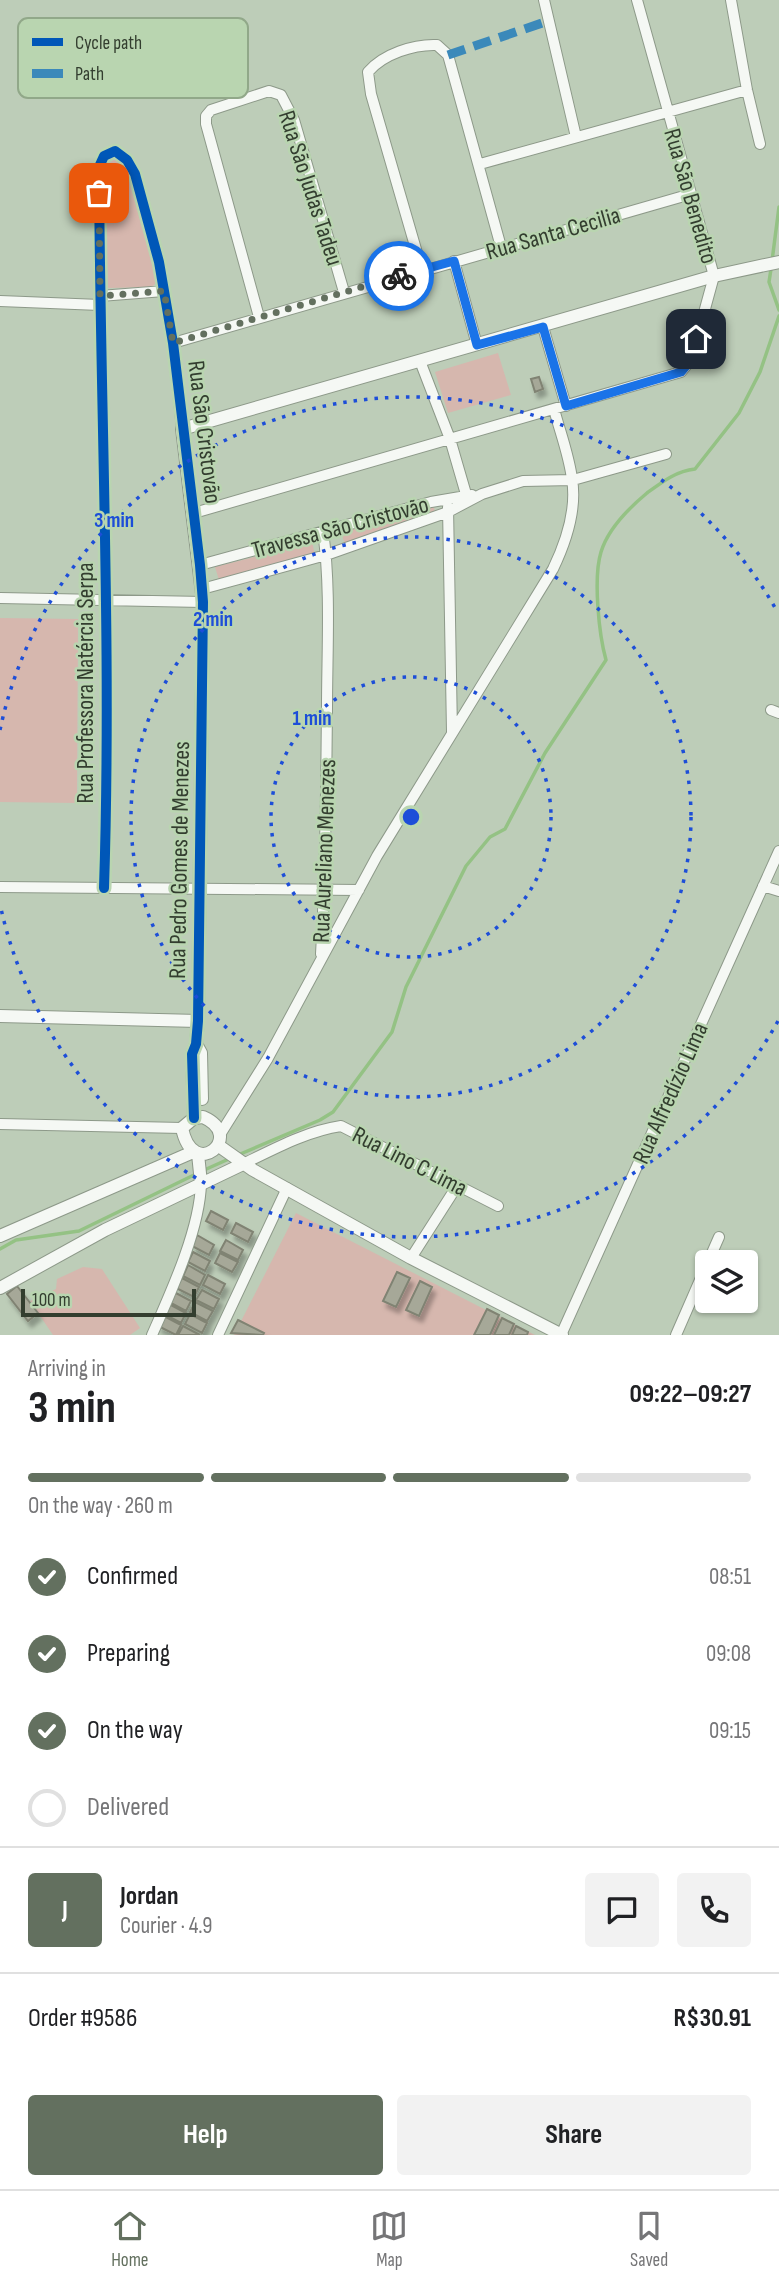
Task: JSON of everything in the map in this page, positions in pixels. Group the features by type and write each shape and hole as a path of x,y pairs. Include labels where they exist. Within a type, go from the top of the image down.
{"street":[{"path":"544,0 576,137"},
{"name":"Rua São Benedito","path":"566,406 681,372 691,360 714,276 637,0"},
{"path":"731,0 760,144"},
{"path":"422,270 371,94 368,72 377,61 424,44 437,44 448,55 501,247"},
{"path":"480,164 747,90"},
{"name":"Rua São Judas Tadeu","path":"259,317 206,116 211,110 270,91 281,95 294,120 344,292"},
{"name":"Rua São Cristovão","path":"117,152 127,160 135,174 159,262 173,343 202,595"},
{"name":"Rua Professora Natércia Serpa","path":"104,888 107,601 99,167 104,156 117,152"},
{"name":"Rua Santa Cecilia","path":"173,343 691,194"},
{"path":"454,261 477,345"},
{"path":"183,429 714,276 779,262"},
{"path":"0,301 100,301 164,291"},
{"path":"194,513 566,406 543,327"},
{"path":"420,361 450,439 468,499"},
{"path":"0,1288 200,1176 229,1151 268,1058 377,856 562,551 572,510 573,480 554,409"},
{"name":"Travessa São Cristovão","path":"0,598 107,601 202,595 448,512 468,499 523,481 573,480 666,454"},
{"path":"447,499 452,732"},
{"name":"Travessa São Cristovão","path":"200,565 447,499 468,499"},
{"name":"Rua Aureliano Menezes","path":"320,960 325,890 326,555 323,531"},
{"name":"Rua Pedro Gomes de Menezes","path":"198,1117 192,1054 196,1044 198,1021 202,595"},
{"name":"Rua Alfredízio Lima","path":"562,1335 779,850"},
{"path":"763,886 779,891"},
{"path":"0,887 359,890"},
{"path":"0,1016 198,1021"},
{"path":"0,1124 182,1128 198,1117 215,1122 229,1151 287,1188 411,1258 562,1335"},
{"name":"Rua Lino C Lima","path":"229,1151 289,1142 341,1126 498,1206"},
{"path":"152,1335 190,1238 201,1200 196,1153 185,1143 182,1128"},
{"path":"0,1236 196,1153 229,1151"},
{"path":"411,1258 457,1186"},
{"path":"218,1335 287,1188"},
{"path":"714,1250 719,1237"},
{"path":"676,1335 695,1292"}],"shaded area":[{"path":"116,158 128,163 160,279 152,287 108,288 104,180 107,165"},
{"path":"498,353 511,395 448,413 435,372"},
{"path":"433,504 436,515 345,544 341,533"},
{"path":"312,542 315,555 219,580 215,567"},
{"path":"0,618 78,619 77,803 0,802"},
{"path":"296,1213 535,1335 234,1335"},
{"path":"83,1267 102,1269 140,1328 130,1335 53,1335 30,1301 56,1289 57,1279"}],"building":[{"path":"539,377 543,389 535,392 531,379"},
{"path":"211,1211 228,1220 223,1230 206,1221"},
{"path":"236,1223 253,1232 248,1242 231,1233"},
{"path":"197,1235 214,1245 209,1255 192,1246"},
{"path":"226,1240 243,1250 238,1260 220,1251"},
{"path":"193,1252 210,1261 205,1271 188,1262"},
{"path":"220,1253 238,1262 232,1272 215,1263"},
{"path":"188,1265 205,1275 200,1285 183,1276"},
{"path":"397,1272 410,1278 396,1307 383,1301"},
{"path":"208,1275 225,1284 220,1294 203,1285"},
{"path":"182,1278 199,1287 194,1297 176,1288"},
{"path":"420,1281 432,1287 419,1316 406,1310"},
{"path":"17,1286 38,1313 28,1321 7,1294"},
{"path":"202,1290 219,1299 214,1309 196,1300"},
{"path":"174,1292 191,1301 186,1311 169,1302"},
{"path":"195,1302 213,1311 207,1321 190,1312"},
{"path":"169,1304 186,1313 181,1323 164,1314"},
{"path":"487,1309 499,1315 490,1335 474,1335"},
{"path":"190,1314 207,1323 202,1333 185,1324"},
{"path":"164,1316 181,1325 176,1335 158,1326"},
{"path":"502,1318 514,1324 509,1335 494,1335"},
{"path":"238,1320 264,1333 263,1335 231,1333"},
{"path":"183,1326 200,1335 178,1335"},
{"path":"516,1326 528,1332 527,1335 512,1335"}],"waterway":[{"path":"772,261 779,207"},
{"path":"771,269 769,282 779,310"},
{"path":"238,1155 333,1112 392,1032 406,987 466,866 490,837 505,829 545,753 606,660 597,591 597,576 604,543 626,512 647,493 675,475 695,469 739,413 760,372 779,316"},
{"path":"202,1171 231,1158"},
{"path":"0,1249 16,1240 79,1231 196,1174"}],"marked path":[{"path":"448,55 548,21"}],"cycle path":[{"path":"104,888 107,707 99,167 104,156 115,151 127,160 135,174 159,262 173,343 200,565 203,602 198,1021 196,1044 192,1054 194,1118"}],"way so far":[{"path":"99,193 100,296 164,291 173,343 399,276"}],"route":[{"path":"399,276 454,261 477,345 543,327 566,406 681,372 691,360 696,339"}]}
